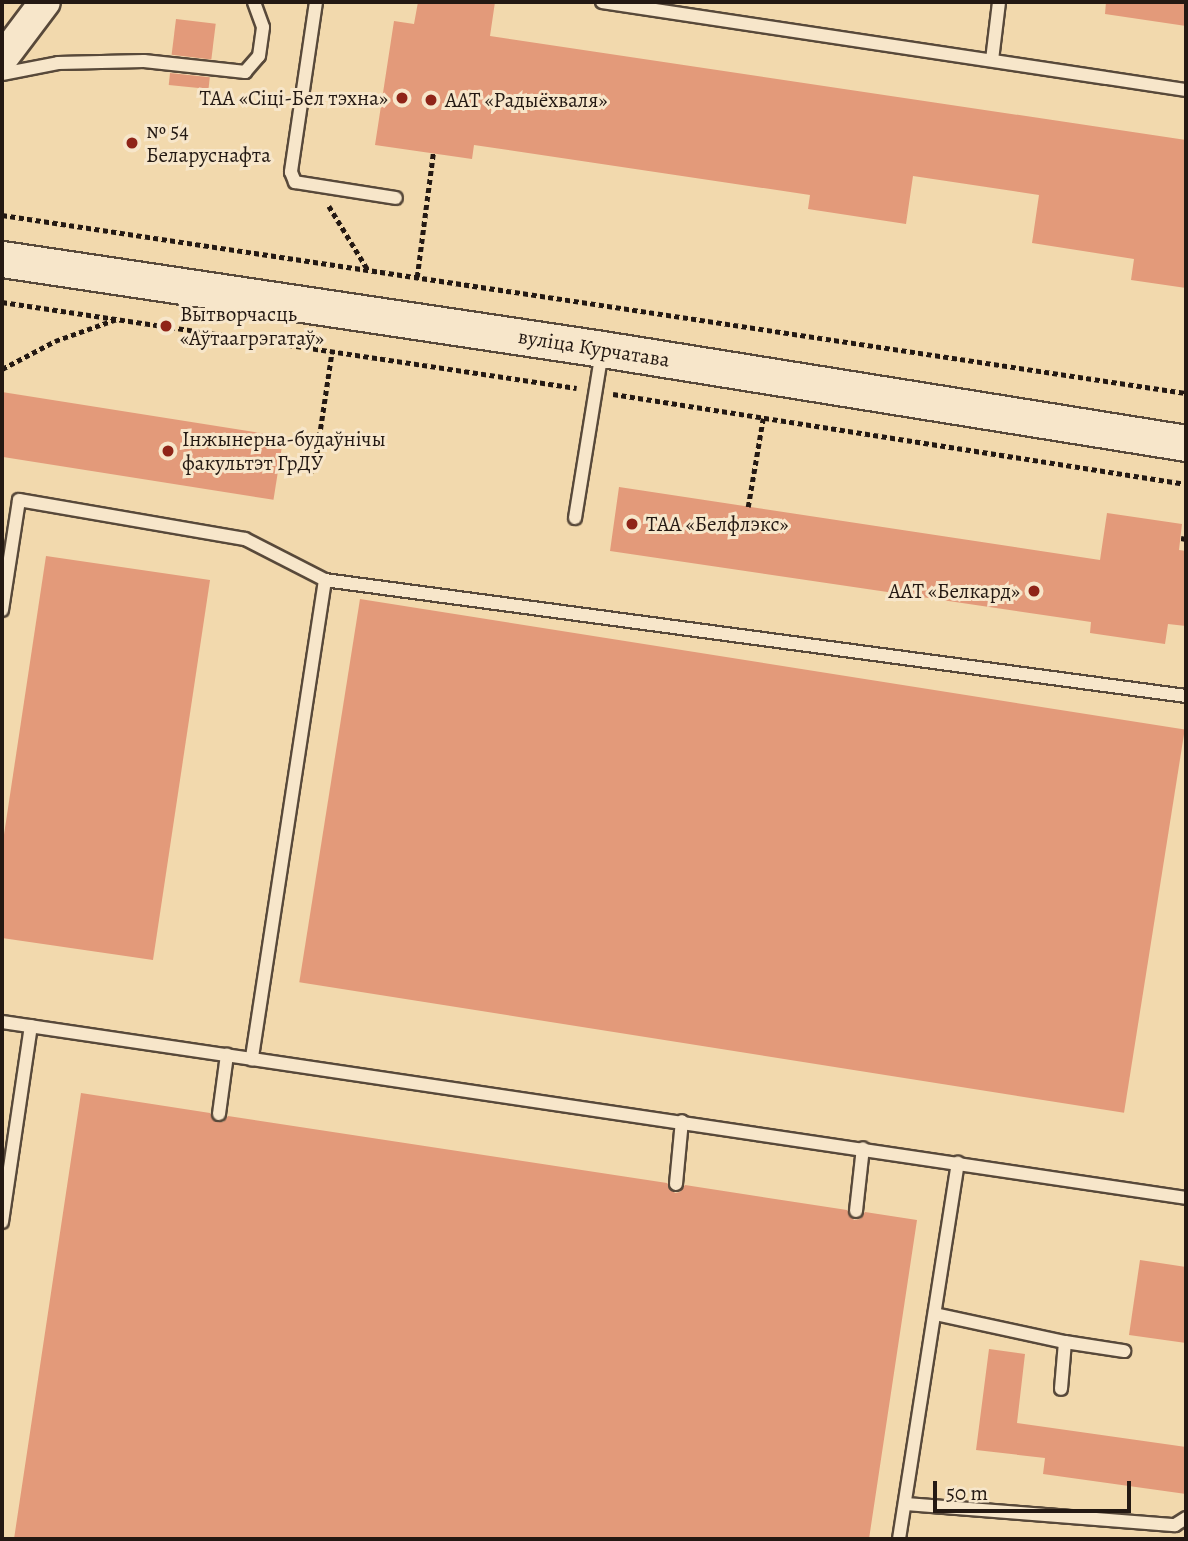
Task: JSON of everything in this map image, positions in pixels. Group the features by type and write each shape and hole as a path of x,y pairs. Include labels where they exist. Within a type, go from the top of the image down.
{"main road":[{"name":"вуліца Курчатава","path":"2,259 602,349 1186,443"}],"street":[{"path":"2,59 46,2"}],"lane":[{"path":"2,74 58,63 144,61 245,72 259,56 263,27 254,2"},
{"path":"316,2 291,172 295,182 396,198"},
{"path":"602,2 1186,90"},
{"path":"992,60 999,2"},
{"path":"575,517 602,349"},
{"path":"2,610 19,500 245,539 325,580 1186,696"},
{"path":"252,1059 325,580"},
{"path":"2,1022 1186,1198"},
{"path":"2,1222 31,1026"},
{"path":"219,1114 228,1055"},
{"path":"676,1184 682,1121"},
{"path":"856,1211 863,1148"},
{"path":"899,1539 957,1163"},
{"path":"934,1314 1065,1342 1125,1351"},
{"path":"1061,1389 1065,1342"},
{"path":"906,1504 1175,1525 1186,1518"}],"path":[{"path":"417,277 433,153"},
{"path":"316,185 369,270"},
{"path":"2,215 1186,393"},
{"path":"2,369 55,341 117,319"},
{"path":"279,466 314,471 332,351"},
{"path":"748,507 763,418"}],"building":[{"path":"418,2 495,2 490,36 1186,140 1186,288 1131,280 1134,259 1032,243 1039,195 913,176 906,224 808,209 810,195 474,145 472,159 375,145 394,21 414,24"},
{"path":"1106,2 1186,2 1186,26 1105,14"},
{"path":"176,19 216,24 211,60 172,55"},
{"path":"170,73 210,77 209,89 169,85"},
{"path":"2,392 283,437 273,500 2,457"},
{"name":"ААТ «Белкард»","path":"619,487 1100,560 1107,513 1182,524 1179,550 1186,551 1186,626 1168,624 1165,644 1090,633 1091,622 610,551"},
{"path":"46,556 210,580 153,960 2,938 2,848"},
{"path":"360,599 1185,730 1124,1113 299,982"},
{"path":"81,1093 210,1113 217,1122 223,1122 228,1116 667,1183 675,1193 680,1192 685,1185 847,1210 854,1220 860,1219 865,1212 917,1220 869,1539 14,1539"},
{"path":"1140,1260 1186,1267 1186,1343 1129,1335"},
{"path":"989,1349 1025,1354 1017,1423 1186,1447 1186,1494 1043,1474 1045,1458 976,1450"}],"place":[{"name":"ТАА «Сіці-Бел тэхна»","path":"402,98"},
{"name":"ААТ «Радыёхваля»","path":"431,100"},
{"name":"№ 54 Беларуснафта","path":"132,143"},
{"name":"Вытворчасць «Аўтаагрэгатаў»","path":"166,326"},
{"name":"Інжынерна-будаўнічы факультэт ГрДУ","path":"168,451"},
{"name":"ТАА «Белфлэкс»","path":"632,524"},
{"name":"ААТ «Белкард»","path":"1034,591"}]}
